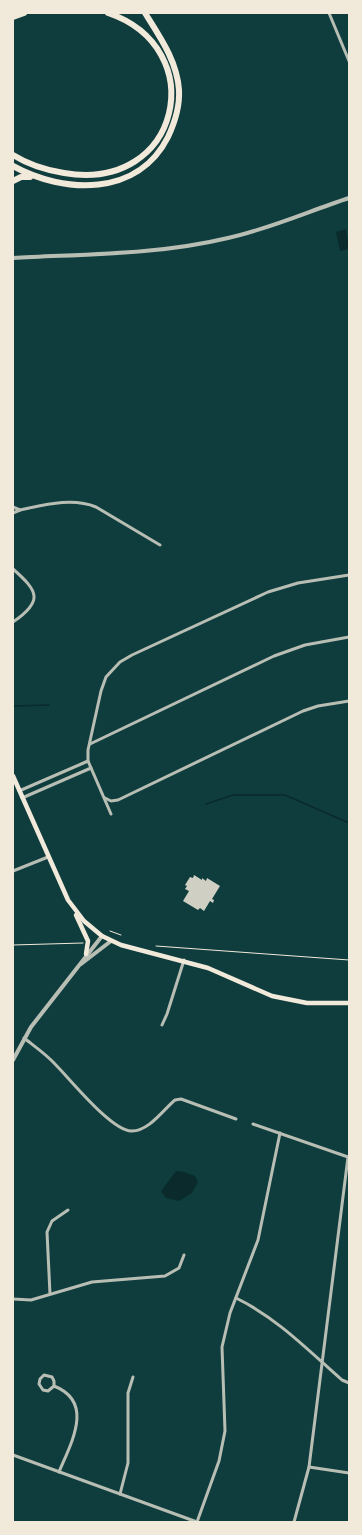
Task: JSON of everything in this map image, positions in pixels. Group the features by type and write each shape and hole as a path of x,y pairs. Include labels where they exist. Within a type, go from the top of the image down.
{"highway":[{"path":"13,17 24,13"},
{"path":"13,155 31,165 42,168 74,175 99,175 118,171 134,163 152,148 169,116 172,88 167,69 149,38 137,28 108,13"},
{"path":"13,181 22,177 81,186 112,182 140,169 155,155 166,140 178,110 178,81 168,51 145,13"},
{"path":"13,166 42,179"}],"main road":[{"path":"13,776 62,890 74,910 86,936 88,942 86,954"},
{"path":"74,910 84,921 102,936 111,941 131,948 184,960 208,968 272,996 306,1003 349,1003"}],"street":[{"path":"329,13 349,61"},
{"path":"13,258 124,253 210,242 264,227 349,198"},
{"path":"13,513 20,510 67,502 85,503 96,507 160,545"},
{"path":"13,507 20,510"},
{"path":"13,569 33,588 34,598 28,612 13,622"},
{"path":"111,814 88,761 89,744 104,684 110,671 120,662 258,595 298,583 349,575"},
{"path":"89,744 274,656 305,645 349,637"},
{"path":"104,797 111,801 118,800 295,715 318,706 349,701"},
{"path":"19,790 88,761"},
{"path":"22,798 91,768"},
{"path":"13,871 48,857"},
{"path":"13,1060 24,1038 41,1013 80,964 86,954 102,936"},
{"path":"80,964 111,941"},
{"path":"162,1025 167,1014 184,960"},
{"path":"24,1038 54,1062 88,1100 118,1128 131,1132 146,1128 175,1100 181,1099 221,1115 236,1119"},
{"path":"253,1124 348,1156 321,1361 309,1467 294,1522"},
{"path":"13,1455 197,1522 219,1461 225,1431 222,1347 236,1298 258,1240 280,1133"},
{"path":"344,1192 349,1193"},
{"path":"50,1294 47,1232 52,1221 68,1210"},
{"path":"13,1299 31,1300 92,1282 165,1276 179,1268 184,1255"},
{"path":"236,1298 256,1308 278,1323 342,1380 349,1384"},
{"path":"44,1375 49,1375 54,1379 54,1386 48,1391 43,1390 39,1384 40,1379 44,1375"},
{"path":"120,1494 128,1463 128,1393 133,1377"},
{"path":"54,1386 67,1392 72,1398 78,1412 75,1433 59,1472"},
{"path":"309,1467 349,1473"}],"path":[{"path":"110,931 121,935"},
{"path":"13,945 86,942"},
{"path":"156,946 349,960"}],"water":[{"path":"346,229 349,249 340,251 336,232"},
{"path":"176,1171 195,1176 198,1182 192,1193 179,1201 166,1198 161,1191"}],"building":[{"path":"194,875 206,881 207,878 220,886 212,899 214,900 213,903 210,901 204,911 200,908 198,910 183,901 189,891 185,889 187,886 185,885 190,877 193,878"}],"waterway":[{"path":"13,706 49,705"},
{"path":"206,804 233,795 285,795 349,823"}]}
